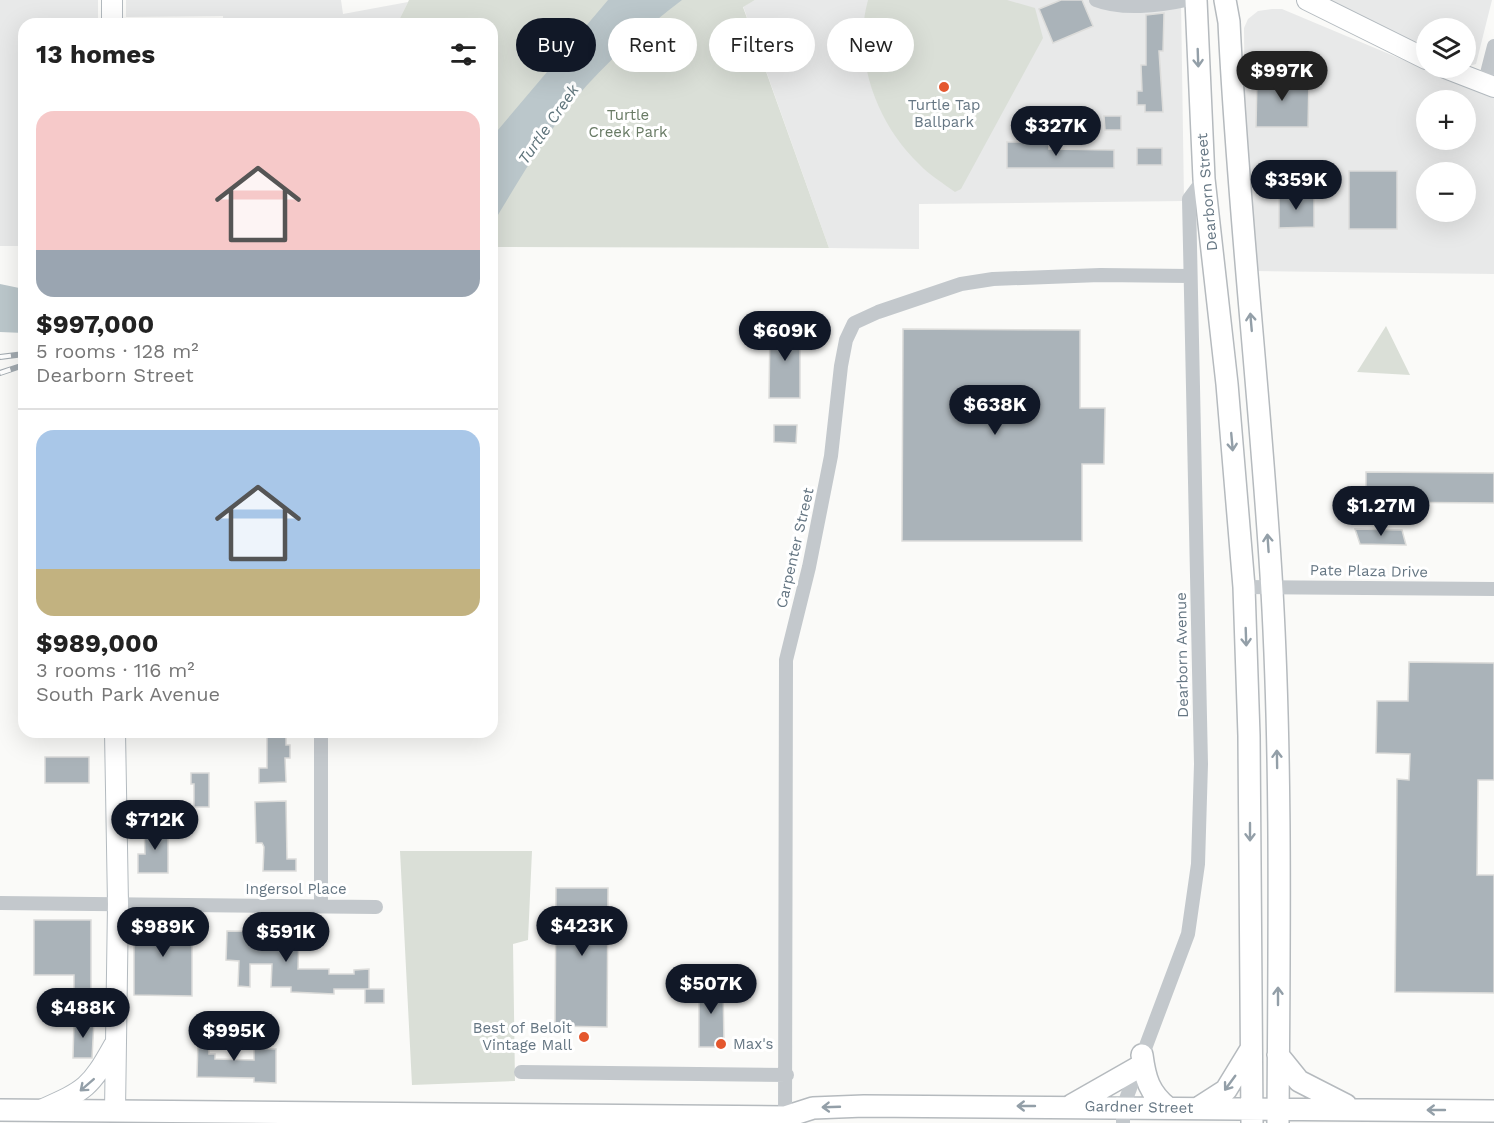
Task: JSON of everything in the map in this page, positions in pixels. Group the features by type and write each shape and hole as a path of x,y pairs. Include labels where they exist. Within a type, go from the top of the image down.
{"main road":[{"name":"Dearborn Street","path":"1196,0 1203,179 1227,384 1244,587 1249,736 1252,1116"},
{"name":"Dearborn Street","path":"1225,0 1229,22 1241,225 1272,586 1277,755 1278,1116"},
{"path":"1198,1108 1226,1090 1252,1049"},
{"path":"1278,1055 1299,1082 1326,1097 1358,1110"},
{"path":"1069,1107 1139,1062 1155,1098 1168,1108"},
{"name":"Gardner Street","path":"0,1110 41,1110 115,1117 791,1121 813,1108 864,1106 1069,1107 1123,1115 1168,1108 1198,1108 1252,1116 1358,1110 1494,1111"}],"street":[{"path":"112,0 112,18"},
{"path":"1096,0 1118,5 1172,3 1186,0"},
{"path":"1307,0 1416,54"},
{"path":"1469,78 1489,86 1494,46"},
{"name":"Dearborn Avenue","path":"1123,1115 1139,1062 1188,934 1198,864 1200,741 1189,199 1203,179"},
{"name":"Carpenter Street","path":"791,1121 787,1075 786,660 813,547 831,456 846,339 854,323 878,312 952,287 993,279 1100,275 1189,276"},
{"name":"Pate Plaza Drive","path":"1244,587 1494,589"},
{"path":"115,738 118,904 115,1117"},
{"path":"321,738 321,906"},
{"name":"Ingersol Place","path":"0,903 375,907"},
{"path":"41,1110 74,1095 92,1083 116,1042"},
{"path":"521,1072 787,1075"}],"shaded area":[{"path":"0,0 98,0 98,18 18,18 18,246 0,246"},
{"path":"126,0 341,0 343,14 408,2 400,18 126,17"},
{"path":"755,0 1181,0 1184,201 919,204 919,249 829,248 766,72 815,72 815,18 747,18 743,6"},
{"path":"1323,0 1492,0 1476,64 1476,18 1416,18 1416,46"},
{"path":"1282,9 1416,65 1416,78 1446,78 1475,90 1416,90 1416,150 1476,150 1476,90 1494,98 1494,274 1255,271 1245,147 1244,28 1248,19 1258,11"}],"green space":[{"name":"Turtle Creek Park","path":"409,0 755,0 743,7 747,18 709,18 709,72 766,72 829,248 498,247 498,18 400,18"},
{"name":"Turtle Tap Ballpark","path":"868,0 1007,0 1035,8 1043,38 961,189 955,192 927,172 904,148 880,110 872,88 868,72 914,72 914,18 865,18"},
{"path":"1386,326 1410,375 1357,372"},
{"path":"400,851 532,851 528,940 513,944 515,1081 412,1085"}],"water":[{"name":"Turtle Creek","path":"608,0 682,0 659,18 608,18 608,63 564,113 498,215 498,130 547,72 596,72 596,18 593,18"},
{"path":"0,284 18,288 18,333 0,332"}],"building":[{"path":"1061,0 1082,0 1093,26 1053,43 1039,9"},
{"path":"1164,13 1163,51 1159,51 1163,112 1145,112 1145,105 1137,105 1137,91 1142,91 1141,65 1146,65 1146,15"},
{"path":"1257,77 1309,78 1308,127 1256,127"},
{"path":"1104,116 1121,116 1121,130 1105,130"},
{"path":"1007,142 1049,142 1049,149 1114,150 1114,168 1007,168"},
{"path":"1137,148 1162,148 1162,165 1137,165"},
{"path":"1349,171 1397,171 1397,229 1349,229"},
{"path":"1314,194 1314,227 1279,228 1279,195"},
{"path":"770,326 800,326 800,398 769,398"},
{"path":"903,329 1080,330 1080,408 1105,408 1104,464 1082,464 1082,541 902,541"},
{"path":"774,425 797,425 796,443 774,442"},
{"path":"1366,472 1494,473 1494,503 1366,502"},
{"path":"1355,529 1402,530 1406,545 1360,544"},
{"path":"1409,662 1494,663 1494,780 1478,780 1477,875 1494,875 1494,993 1395,992 1397,779 1409,780 1410,754 1376,753 1377,701 1408,701"},
{"path":"267,738 286,738 286,745 290,745 290,758 285,758 286,782 259,783 259,768 267,768"},
{"path":"45,757 89,757 89,783 45,783"},
{"path":"191,773 209,773 209,807 194,807 194,784 191,784"},
{"path":"286,801 287,859 296,859 296,871 263,871 264,847 262,843 256,843 255,802"},
{"path":"144,827 168,827 168,873 138,873 138,854 145,854"},
{"path":"556,888 608,888 607,1027 555,1026"},
{"path":"34,920 91,920 91,989 74,989 74,975 34,975"},
{"path":"134,920 192,921 192,996 134,995"},
{"path":"227,931 299,932 298,969 329,969 329,974 354,974 354,970 369,969 369,989 334,989 334,994 291,992 291,987 271,987 272,964 250,964 250,987 238,986 239,961 226,960"},
{"path":"723,982 724,1047 699,1047 699,987 701,983"},
{"path":"365,989 384,989 384,1003 365,1003"},
{"path":"74,1021 94,1021 92,1058 73,1058"},
{"path":"208,1024 209,1054 215,1054 215,1059 254,1060 254,1048 276,1049 276,1083 254,1082 254,1078 197,1077 198,1038 195,1038 195,1025"}],"railway":[{"path":"0,357 18,355"},
{"path":"0,373 18,367"}],"place":[{"name":"Turtle Tap Ballpark","path":"944,87"},
{"name":"Best of Beloit Vintage Mall","path":"584,1037"},
{"name":"Max's","path":"721,1044"}]}
